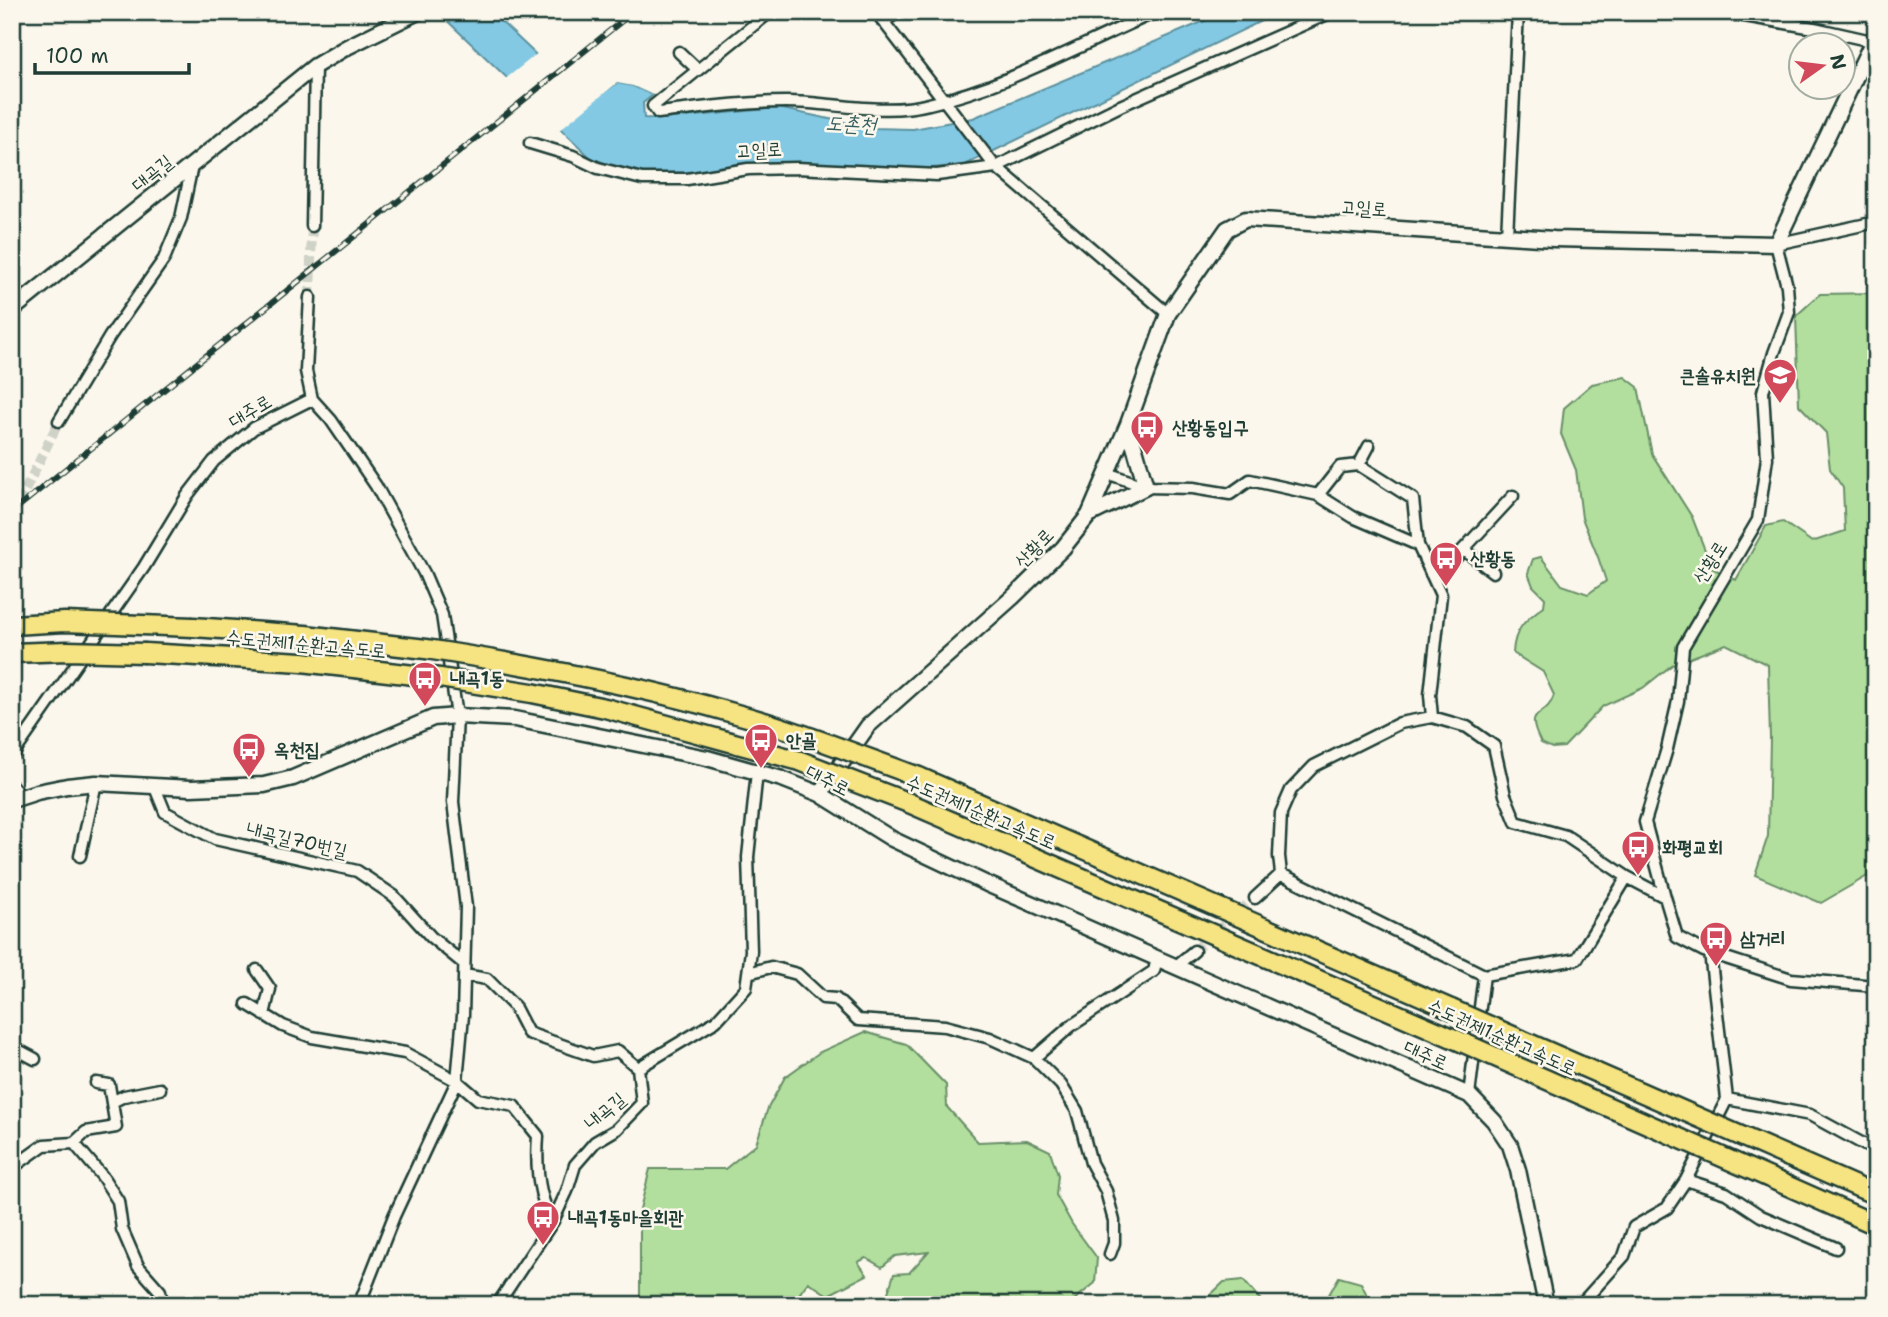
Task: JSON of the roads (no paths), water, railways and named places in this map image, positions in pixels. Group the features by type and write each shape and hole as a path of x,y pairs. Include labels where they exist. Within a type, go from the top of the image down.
{"highway":[{"name":"수도권제1순환고속도로","path":"12,625 65,622 193,627 305,635 426,649 612,682 734,713 814,738 919,777 1876,1195"},
{"name":"수도권제1순환고속도로","path":"12,653 145,653 302,662 440,678 532,692 632,715 800,761 909,803 1876,1225"}],"street":[{"path":"770,12 653,106 658,113 726,105 785,102 898,109 944,102 991,85 1156,12"},
{"path":"876,12 995,166 1168,314"},
{"path":"883,22 898,12"},
{"name":"고일로","path":"530,143 573,156 598,168 642,179 687,179 748,169 797,168 937,175 995,166 1120,106 1332,12"},
{"path":"1507,236 1518,12"},
{"path":"1721,12 1874,39 1776,244"},
{"name":"대곡길","path":"12,310 315,66 346,47 417,13"},
{"path":"679,52 698,70"},
{"path":"312,226 315,66"},
{"path":"59,421 110,337 164,259 181,218 192,166"},
{"name":"고일로","path":"1107,473 1168,314 1227,229 1246,219 1507,236 1776,244 1876,222"},
{"name":"산황로","path":"1776,244 1787,286 1789,312 1763,392 1767,458 1758,520 1683,647 1678,701 1667,749 1644,822 1677,937 1710,953 1791,979 1876,986"},
{"path":"310,297 306,371 312,399 331,419 376,486 424,573 442,615 457,716 453,802 466,907 463,1015 457,1081 394,1216 359,1305"},
{"name":"대주로","path":"12,756 144,567 187,496 214,461 254,428 312,399"},
{"path":"1128,424 1146,487"},
{"path":"1359,465 1369,446"},
{"path":"1318,495 1340,467 1359,465 1413,499 1418,545 1441,595 1430,695 1432,716"},
{"path":"1107,473 1146,487 1193,488 1230,494 1250,480 1318,495 1353,517 1418,545"},
{"name":"산황로","path":"820,794 869,726 1013,597 1063,548 1089,515 1107,473"},
{"path":"1089,515 1146,487"},
{"path":"1431,573 1448,565 1464,550 1513,496"},
{"path":"1464,550 1493,572"},
{"name":"대주로","path":"15,795 96,783 191,788 264,785 293,778 433,718 457,716 514,719 707,758 757,772 820,794 892,839 988,884 1469,1095 1494,1121 1510,1145 1518,1170 1546,1305"},
{"path":"1281,874 1281,813 1291,790 1314,766 1400,723 1432,716 1467,727 1494,746 1505,795 1516,822 1566,836 1627,877 1665,897"},
{"path":"638,1068 716,1021 746,988 751,951 748,857 757,772"},
{"path":"80,856 96,783"},
{"name":"내곡길70번길","path":"154,785 165,812 215,839 357,872 394,896 464,970 487,979 514,1006 528,1033 593,1056 618,1051 638,1068"},
{"path":"1281,874 1484,975 1577,959 1627,877"},
{"path":"1255,898 1281,874"},
{"path":"1176,967 1194,951"},
{"path":"1584,1303 1624,1256 1634,1227 1667,1208 1686,1180 1727,1099 1710,953"},
{"path":"1034,1058 1071,1027 1154,971 1157,958"},
{"path":"748,973 771,967 797,974 823,998 836,999 858,1020 945,1026 990,1038 1034,1058 1061,1085 1077,1111 1091,1163 1106,1191 1114,1221 1114,1243 1110,1254"},
{"path":"257,970 270,989 264,1015"},
{"path":"1469,1095 1484,975"},
{"path":"247,1004 283,1026 312,1037 405,1053 457,1081 478,1099 514,1106 538,1136 536,1157 544,1207 553,1221"},
{"path":"12,1055 18,1050 35,1059"},
{"name":"내곡길","path":"497,1305 553,1221 567,1191 575,1164 595,1142 617,1129 642,1103 638,1068"},
{"path":"12,1168 44,1145 74,1143 86,1132 116,1126 109,1085 96,1083"},
{"path":"111,1102 124,1096 160,1089"},
{"path":"1727,1099 1810,1115 1876,1151"},
{"path":"74,1143 102,1175 118,1201 122,1229 138,1266 160,1291 162,1305"},
{"path":"1686,1180 1726,1193 1761,1216 1836,1248"}],"water":[{"name":"도촌천","path":"438,12 491,12 588,104 617,83 633,86 653,95 643,103 644,118 663,119 778,108 872,128 913,129 973,118 1226,12 1280,12 965,165 921,169 815,164 747,166 645,176 591,158"}],"tunnel":[{"path":"310,297 312,226"},
{"path":"12,517 59,421"},
{"path":"1194,951 1255,898"}],"railway":[{"path":"12,512 633,12"}],"place":[{"name":"큰솔유치원","path":"1780,405"},
{"name":"산황동입구","path":"1147,457"},
{"name":"산황동","path":"1446,588"},
{"name":"내곡1동","path":"425,708"},
{"name":"안골","path":"761,770"},
{"name":"옥천집","path":"249,779"},
{"name":"화평교회","path":"1638,877"},
{"name":"삼거리","path":"1716,968"},
{"name":"내곡1동마을회관","path":"543,1247"}]}
